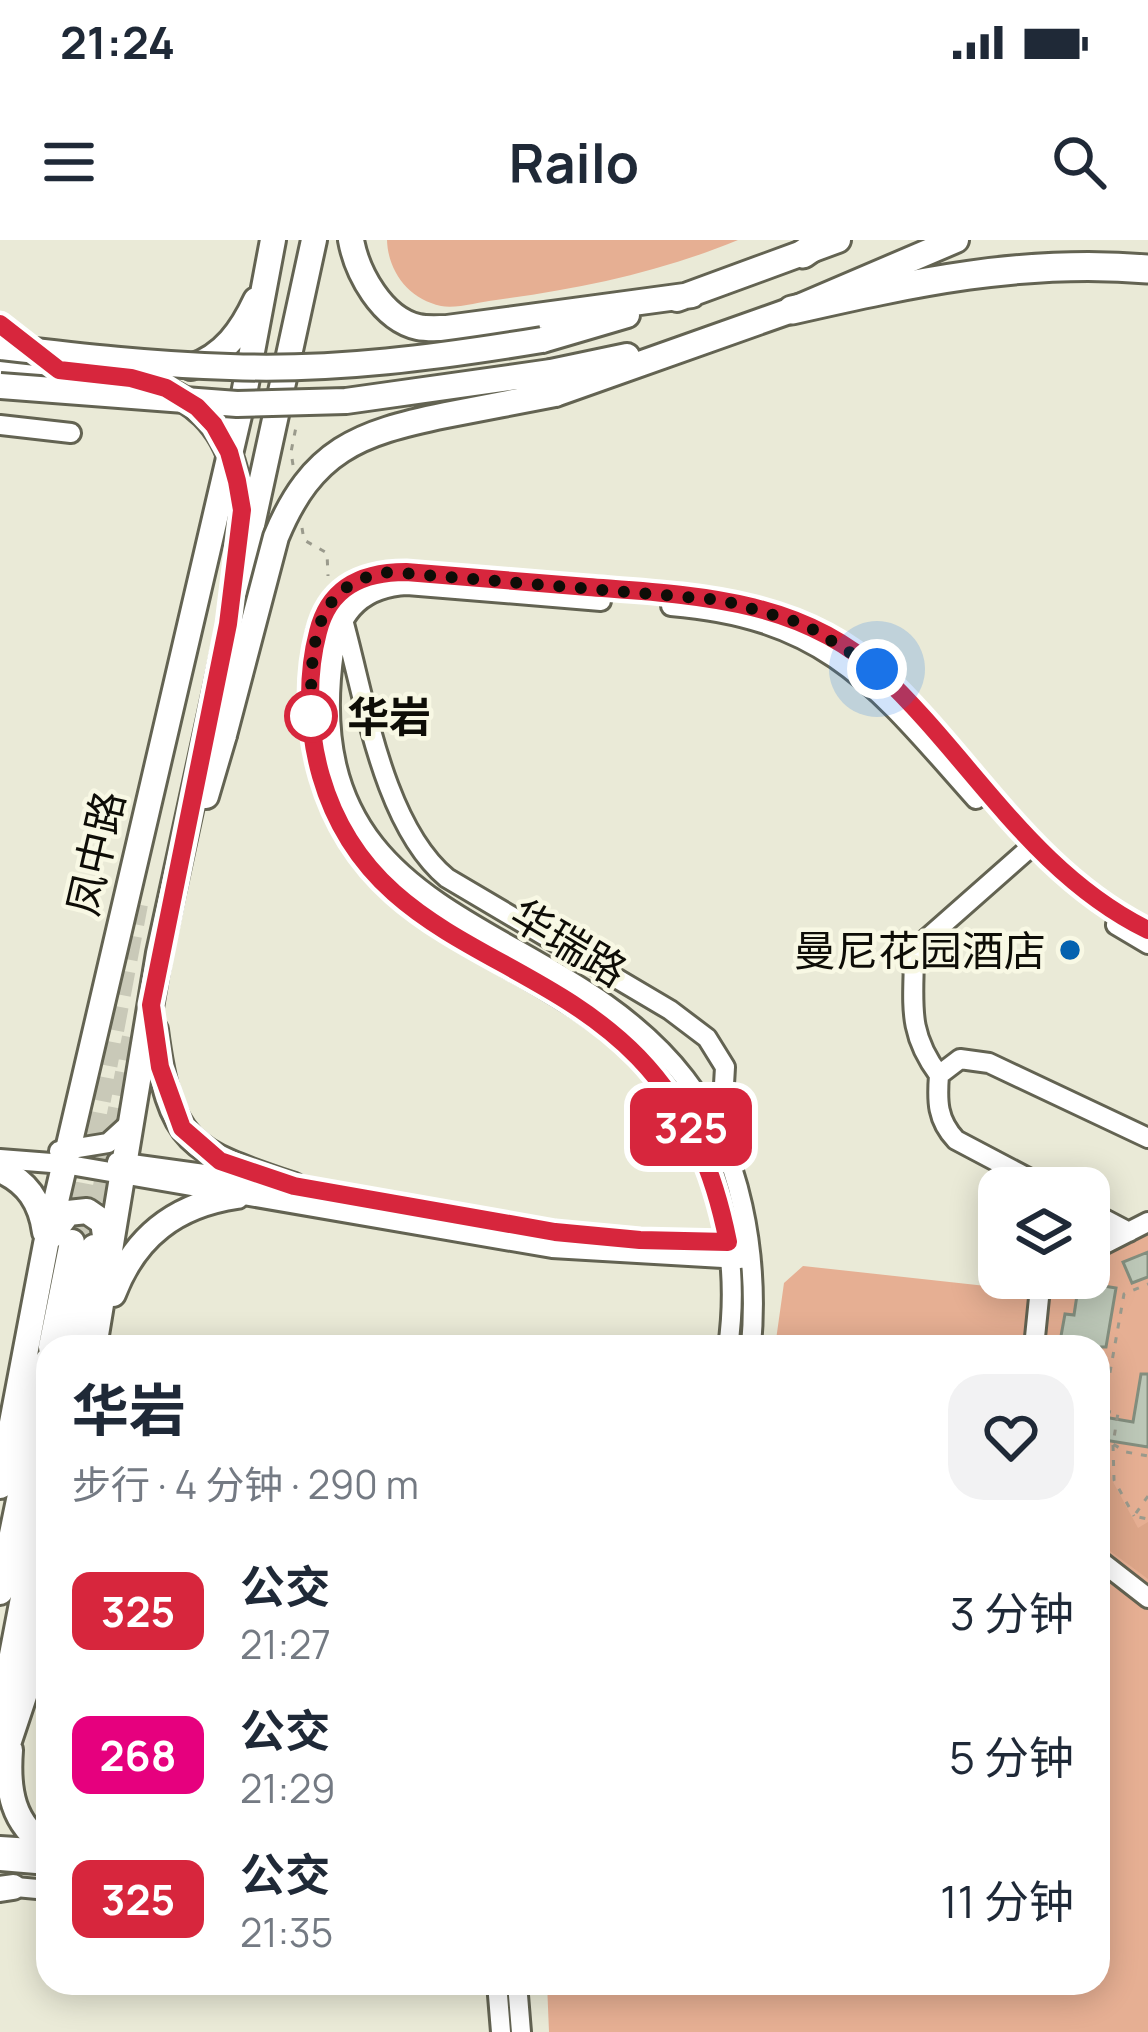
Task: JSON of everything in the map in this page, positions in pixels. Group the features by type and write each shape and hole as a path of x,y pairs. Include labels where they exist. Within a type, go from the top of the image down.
{"highway":[{"path":"792,310 934,278 1013,267 1148,268"}],"main road":[{"name":"凤中路","path":"0,1486 46,1244 71,1161 273,240"},
{"name":"凤中路","path":"91,1335 101,1307 159,953 314,240"},
{"path":"350,240 368,285 387,308 414,327 447,328 692,295"},
{"path":"0,363 131,370 440,357 542,340 692,295 838,240"},
{"path":"159,953 276,537 307,478 331,455 385,427 705,339 792,310 956,240"},
{"path":"0,363 59,370 186,369 219,352 242,327 269,270"},
{"path":"0,347 131,370 197,407 214,425 229,452 242,510 228,624"},
{"path":"0,386 237,404 346,401 553,382"},
{"path":"151,1005 160,1067 182,1128 220,1161 294,1186"},
{"path":"0,1170 21,1182 36,1201 46,1244"},
{"path":"92,1335 120,1277 148,1237 176,1214 237,1196"},
{"path":"46,1244 68,1213 87,1210 103,1222 107,1243 101,1307"},
{"path":"55,1335 83,1244 87,1335"},
{"path":"0,1592 36,1418"},
{"path":"0,1768 36,1541"},
{"path":"36,1645 29,1681 5,1728 11,1803 36,1838"}],"street":[{"path":"0,324 59,370"},
{"path":"0,425 71,433"},
{"name":"华瑞路","path":"729,1335 739,1251 701,1147 683,1113 638,1057 581,1008 418,914 388,890 342,830 321,777 311,722 314,650 329,602 360,578 406,572 691,595 778,614 832,638 877,669 1029,849"},
{"path":"721,1137 725,1066 707,1038 670,1010 435,868 403,823 343,620 364,596 407,585 689,608 776,628 825,650 868,680 1077,901 1148,944"},
{"name":"华瑞路","path":"343,620 332,684 336,755 361,823 380,853 430,901 564,975 622,1016 685,1077 721,1137 750,1335"},
{"path":"1029,849 1085,892 1148,929"},
{"path":"1007,1167 956,1140 945,1128 939,1075 919,1048 914,1024 914,950 1029,849"},
{"path":"939,1075 960,1059 988,1063 1148,1138"},
{"path":"0,1159 71,1161 108,1143 132,1121"},
{"path":"0,1147 237,1196 552,1248 739,1251"},
{"path":"124,1170 294,1186 555,1232 739,1251"},
{"path":"1110,1222 1129,1232"},
{"path":"1110,1242 1148,1222"},
{"path":"1036,1335 1042,1299"},
{"path":"1110,1568 1148,1598"},
{"path":"0,1846 36,1848"},
{"path":"0,1861 36,1864"},
{"path":"3,1884 36,1878"},
{"path":"3,1884 36,1888"},
{"path":"498,1995 501,2032"},
{"path":"518,1995 521,2032"}],"path":[{"path":"1110,1370 1124,1294 1148,1285"},
{"path":"1110,1414 1118,1413 1112,1444 1114,1480 1134,1516 1148,1520"},
{"path":"1112,1444 1148,1456"},
{"path":"1134,1516 1148,1496"}],"shaded area":[{"path":"387,240 738,240 619,278 447,307 419,297 402,282 391,263"},
{"path":"1148,1232 1148,2032 549,2032 547,1995 1110,1995 1110,1335 777,1335 784,1283 803,1266 978,1285 978,1299 1110,1299 1110,1254"},
{"path":"1110,1466 1112,1480 1138,1528 1148,1522 1148,1579 1110,1551"}],"building":[{"path":"1148,1252 1148,1277 1132,1283 1123,1262"},
{"path":"1110,1287 1116,1288 1108,1335 1061,1335 1065,1314 1074,1315 1076,1299 1110,1299"},
{"path":"1141,1374 1148,1374 1148,1447 1110,1441 1110,1418 1133,1422"}],"tunnel":[{"path":"72,1242 136,904"},
{"path":"95,1238 134,1037"}],"bus line":[{"name":"325","path":"0,324 59,370 131,378 166,388 197,407 229,452 237,481 242,510 228,624 151,1005 168,1098 182,1128 220,1161 294,1186 555,1232 728,1242 701,1147 663,1084 638,1057 581,1008 418,914 388,890 342,830 316,760 311,722 314,650 329,602 348,585 374,574 406,572 691,595 750,606 804,624 877,669 1033,845 1085,892 1148,930"}],"place":[{"name":"华岩","path":"311,716"},
{"name":"曼尼花园酒店","path":"1070,950"}],"route":[{"path":"311,716 311,722 314,650 329,602 360,578 390,572 722,600 804,624 877,669"}]}
